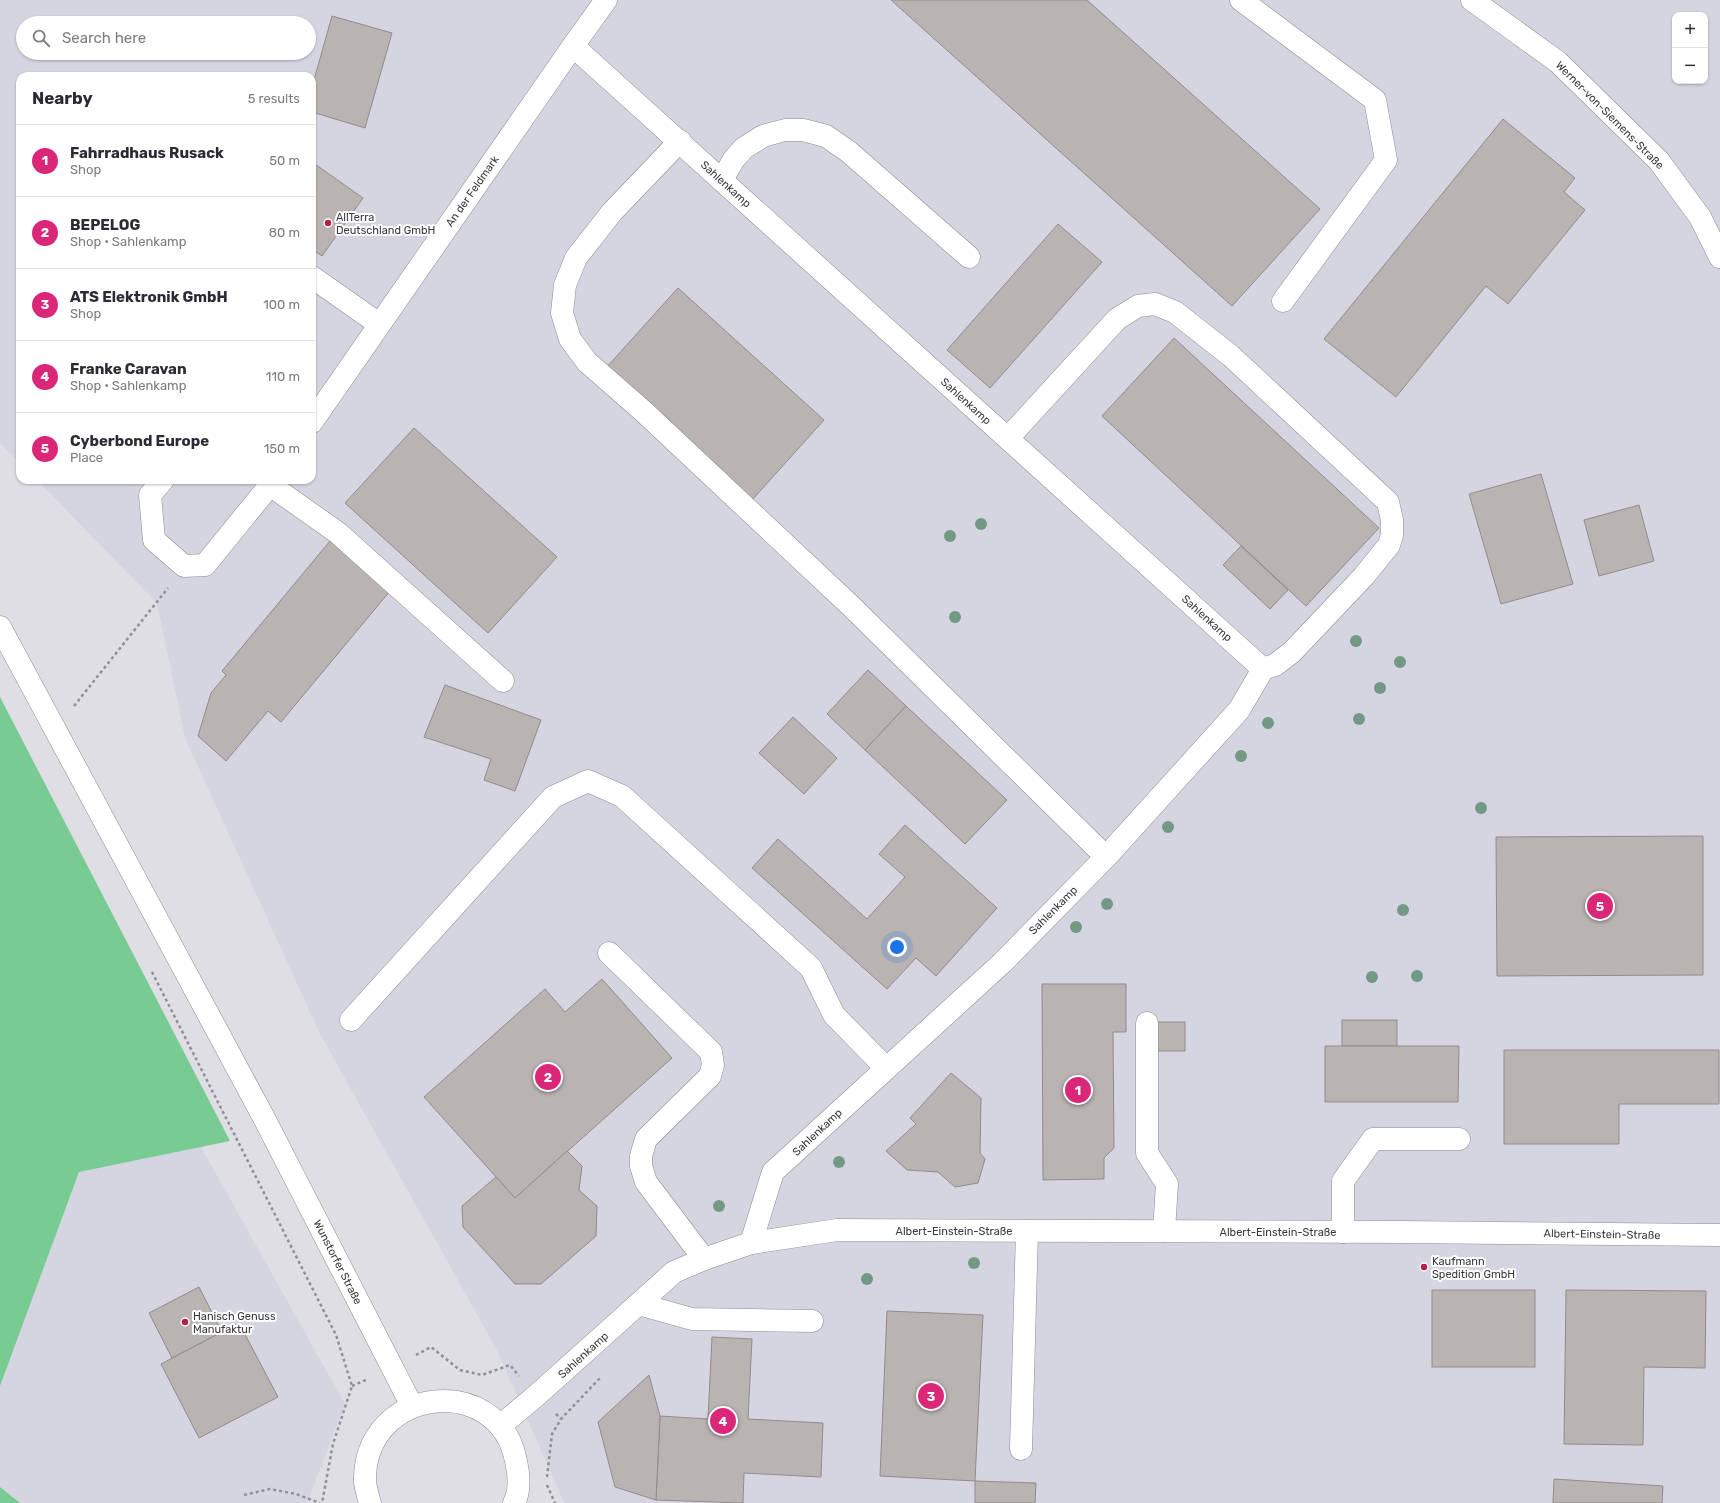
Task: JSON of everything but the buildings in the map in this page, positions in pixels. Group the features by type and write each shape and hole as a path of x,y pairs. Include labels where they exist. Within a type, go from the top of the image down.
{"street":[{"name":"An der Feldmark","path":"316,416 606,0"},
{"path":"1241,0 1375,100 1386,160 1283,301"},
{"name":"Werner-von-Siemens-Straße","path":"1472,0 1558,62 1659,161 1700,217 1720,257"},
{"name":"Sahlenkamp","path":"573,46 1263,669 1238,710 1106,857 1002,963 773,1172 751,1243"},
{"path":"722,180 734,159 744,148 763,136 785,130 803,130 826,136 849,152 969,257"},
{"path":"680,141 612,212 576,258 564,285 562,313 570,339 587,362 649,417 852,607 1106,857"},
{"path":"316,279 379,324"},
{"path":"1008,438 1117,319 1138,306 1155,304 1175,312 1231,356 1388,502 1392,520 1392,535 1389,545 1364,576 1292,652 1275,665 1263,669"},
{"path":"160,484 150,495 154,540 184,566 205,565 270,484"},
{"path":"275,484 338,533 503,681"},
{"name":"Wunstorfer Straße","path":"0,627 264,1118 412,1406"},
{"path":"351,1020 553,797 588,781 622,796 811,968 834,1015 886,1068"},
{"path":"609,953 711,1052 713,1065 710,1076 646,1139 641,1156 641,1166 646,1182 704,1260"},
{"path":"1146,1023 1146,1153 1167,1184 1164,1232"},
{"path":"1343,1232 1343,1181 1373,1139 1459,1139"},
{"name":"Sahlenkamp","path":"500,1426 537,1395 674,1272 751,1243 837,1230"},
{"name":"Albert-Einstein-Straße","path":"837,1230 1720,1235"},
{"path":"1021,1449 1027,1231"},
{"path":"638,1304 692,1319 812,1321"},
{"path":"370,1503 365,1483 367,1459 376,1437 392,1419 412,1406 435,1401 459,1402 481,1411 500,1426 514,1449 519,1475 514,1503"}],"path":[{"path":"55,729 157,603 184,566"},
{"path":"151,970 336,1335 352,1386 333,1444 321,1503 296,1494 270,1489 244,1495"},
{"path":"555,1503 546,1485 552,1434 561,1419 605,1373"}],"shaded area":[{"path":"0,0 1720,0 1720,1503 564,1503 497,1350 320,1034 185,738 157,603 41,484 316,484 316,72 16,72 16,459 0,443"},
{"path":"201,1147 345,1404 307,1503 20,1503 0,1487 0,1386 79,1172"}],"green space":[{"path":"0,697 230,1141 79,1172 0,1386"},
{"path":"0,1487 20,1503 0,1503"}],"place":[{"name":"AllTerra Deutschland GmbH","path":"328,223"},
{"name":"Cyberbond Europe","path":"1600,906"},
{"name":"BEPELOG","path":"548,1077"},
{"name":"Fahrradhaus Rusack","path":"1078,1090"},
{"name":"Kaufmann Spedition GmbH","path":"1424,1267"},
{"name":"Hanisch Genuss Manufaktur","path":"185,1322"},
{"name":"ATS Elektronik GmbH","path":"931,1396"},
{"name":"Franke Caravan","path":"723,1421"}]}
